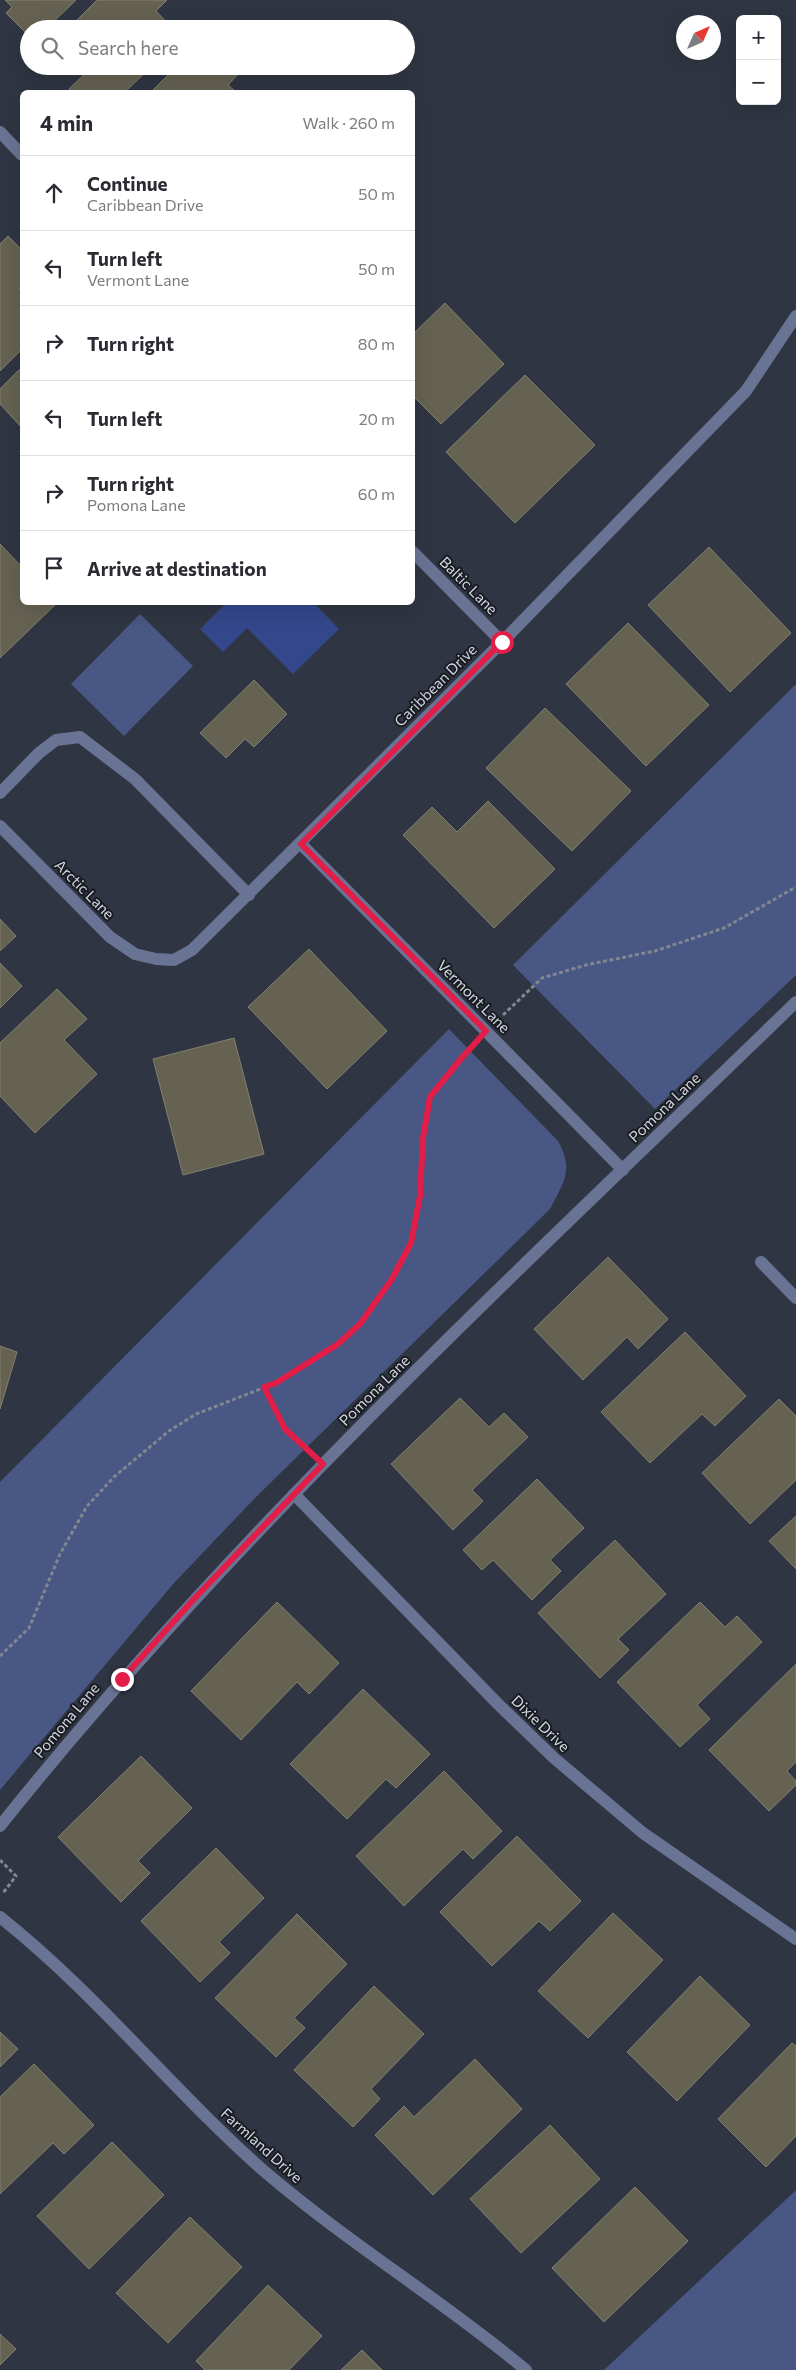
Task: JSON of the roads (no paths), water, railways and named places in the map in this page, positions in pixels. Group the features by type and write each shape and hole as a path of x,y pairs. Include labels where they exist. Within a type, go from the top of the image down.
{"street":[{"path":"0,132 20,153"},
{"name":"Caribbean Drive","path":"156,959 174,960 192,950 301,844 502,642 746,391 796,316"},
{"name":"Baltic Lane","path":"415,553 502,642"},
{"path":"0,793 39,753 56,740 80,737 135,779 249,895"},
{"name":"Arctic Lane","path":"0,826 110,937 135,954 156,959"},
{"name":"Vermont Lane","path":"301,844 623,1170"},
{"name":"Pomona Lane","path":"0,1826 122,1679 294,1494 796,1002"},
{"path":"761,1262 796,1298"},
{"name":"Dixie Drive","path":"294,1494 498,1704 554,1758 643,1832 796,1940"},
{"name":"Farmland Drive","path":"0,1918 73,1979 207,2117 264,2170 324,2220 455,2314 526,2370"}]}
